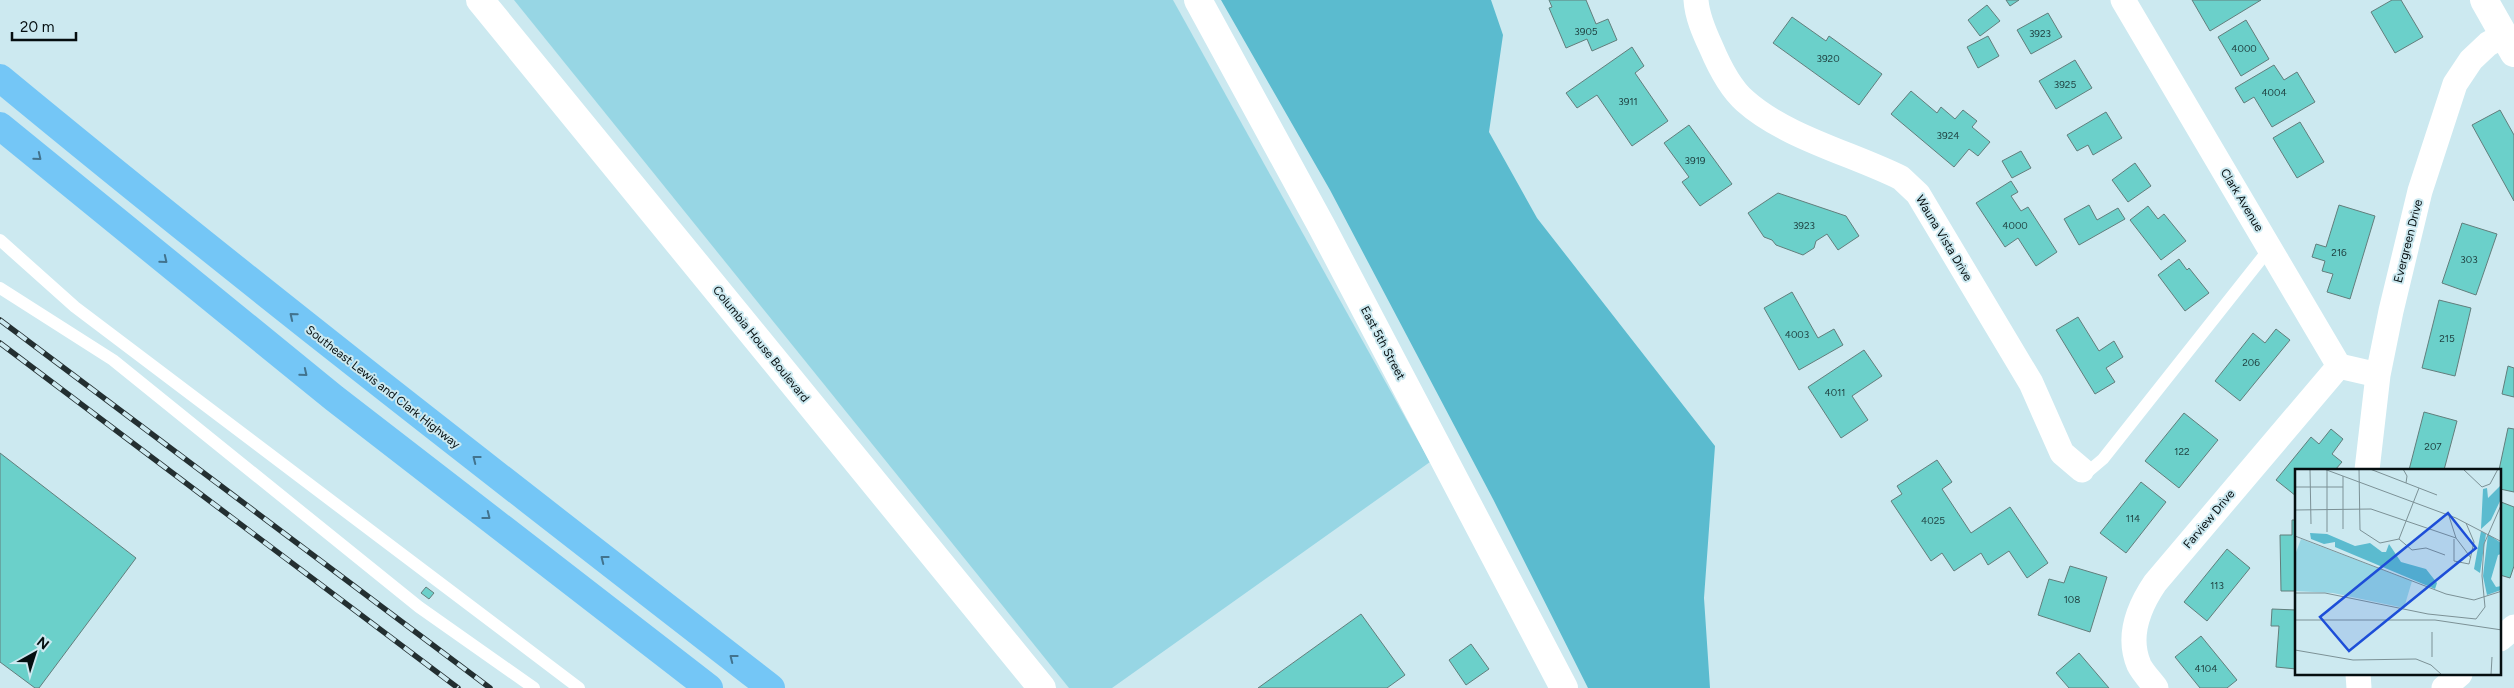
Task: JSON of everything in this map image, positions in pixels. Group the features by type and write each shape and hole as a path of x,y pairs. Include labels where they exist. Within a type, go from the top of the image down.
{"highway":[{"name":"Southeast Lewis and Clark Highway","path":"0,78 157,208 348,360 771,688"},
{"path":"0,126 334,398 709,688"}],"street":[{"name":"Columbia House Boulevard","path":"480,0 1042,688"},
{"name":"East 5th Street","path":"1198,0 1322,227 1564,688"},
{"name":"Wauna Vista Drive","path":"1696,0 1702,28 1713,53 1731,85 1744,101 1769,119 1902,178 1918,194 2031,383 2062,453 2082,470"},
{"name":"Clark Avenue","path":"2123,0 2338,366"},
{"path":"2484,0 2509,44"},
{"name":"Evergreen Drive","path":"2367,469 2378,375 2391,311 2420,192 2455,84 2472,60 2488,44 2509,44"},
{"path":"2338,366 2378,375"},
{"name":"Farview Drive","path":"2156,688 2140,667 2134,648 2135,624 2142,601 2155,583 2338,366"},
{"path":"2502,637 2514,627"},
{"path":"2444,688 2458,676"}],"lane":[{"path":"0,240 75,307 578,688"},
{"path":"2082,470 2090,470 2103,459 2270,248"},
{"path":"0,288 113,360 419,606 534,688"}],"shaded area":[{"path":"514,0 1173,0 1430,462 1112,688 1069,688"},
{"path":"1221,0 1491,0 1503,35 1489,132 1537,218 1715,446 1704,598 1710,688 1588,688 1493,499 1330,190"}],"building":[{"path":"1549,0 1586,0 1596,24 1608,19 1617,40 1592,51 1587,39 1566,48 1549,8 1552,7"},
{"path":"2006,0 2019,0 2010,6"},
{"path":"2192,0 2261,0 2210,31"},
{"path":"2392,0 2401,0 2423,37 2395,53 2371,12"},
{"path":"1987,5 2000,21 1980,36 1968,20"},
{"path":"2048,13 2062,37 2031,54 2017,30"},
{"path":"1792,17 1826,41 1829,36 1882,74 1859,105 1773,43"},
{"path":"2246,20 2269,59 2241,76 2218,37"},
{"path":"1988,36 1999,56 1978,68 1967,47"},
{"path":"1632,47 1644,66 1635,73 1668,121 1632,146 1597,95 1577,108 1566,93"},
{"path":"2075,60 2092,88 2056,109 2039,81"},
{"path":"2274,65 2284,80 2297,72 2315,102 2272,127 2254,97 2244,103 2235,88"},
{"path":"1911,91 1937,113 1941,107 1955,119 1963,110 1977,121 1972,127 1990,142 1978,156 1969,149 1954,167 1891,114"},
{"path":"2500,110 2514,135 2514,201 2472,125"},
{"path":"2106,112 2122,138 2093,155 2088,145 2077,151 2067,135"},
{"path":"2300,122 2324,162 2297,178 2273,138"},
{"path":"1689,125 1732,184 1700,206 1682,182 1689,177 1664,143"},
{"path":"2021,151 2031,168 2012,178 2002,161"},
{"path":"2135,163 2151,186 2128,202 2112,180"},
{"path":"2011,181 2018,192 2011,196 2021,211 2028,207 2057,252 2036,266 2018,238 2005,247 1976,203"},
{"path":"1778,193 1846,216 1859,236 1838,250 1827,234 1816,241 1814,248 1803,255 1776,245 1772,240 1764,237 1748,213"},
{"path":"2089,205 2097,220 2118,208 2125,219 2079,245 2064,219"},
{"path":"2339,205 2375,216 2350,299 2327,292 2333,274 2322,271 2325,261 2312,257 2316,244 2326,247"},
{"path":"2148,206 2158,219 2164,214 2186,241 2161,260 2130,220"},
{"path":"2462,223 2497,234 2476,295 2442,283"},
{"path":"2179,259 2187,270 2189,268 2209,293 2185,311 2158,275"},
{"path":"1792,292 1818,338 1834,329 1843,345 1799,370 1764,308"},
{"path":"2439,300 2471,308 2455,376 2422,368"},
{"path":"2078,317 2099,351 2114,341 2123,357 2106,368 2115,382 2095,394 2056,330"},
{"path":"2276,329 2290,340 2240,401 2215,381 2253,333 2265,343"},
{"path":"1864,350 1882,376 1852,396 1868,420 1841,438 1808,387"},
{"path":"2508,366 2514,368 2514,397 2502,394"},
{"path":"2424,412 2457,421 2444,469 2409,469"},
{"path":"2184,413 2218,440 2179,488 2145,461"},
{"path":"2508,428 2514,429 2514,492 2502,489 2502,469 2499,469"},
{"path":"2331,429 2343,439 2332,454 2342,462 2336,469 2295,469 2295,495 2276,480 2311,437 2319,444"},
{"path":"0,453 136,558 39,688 35,688 0,662"},
{"path":"1937,460 1952,482 1942,489 1971,533 2010,507 2048,563 2027,578 2009,551 1988,565 1981,553 1954,571 1942,553 1931,561 1891,501 1902,494 1897,486"},
{"path":"2141,482 2166,502 2126,553 2100,533"},
{"path":"2502,502 2514,507 2514,566 2510,578 2502,576"},
{"path":"2292,520 2295,520 2295,591 2281,591 2280,535 2292,535"},
{"path":"2227,549 2250,568 2207,621 2184,602"},
{"path":"2070,566 2107,577 2090,632 2038,615 2049,579 2064,583"},
{"path":"426,587 434,593 429,599 421,593"},
{"path":"2272,609 2295,610 2295,669 2276,667 2279,626 2271,626"},
{"path":"1361,614 1405,675 1387,688 1258,688"},
{"path":"2201,636 2237,680 2227,688 2200,688 2175,657"},
{"path":"1471,644 1489,669 1466,685 1449,660"},
{"path":"2079,653 2109,688 2069,688 2056,673"}],"railway":[{"path":"0,320 490,688"},
{"path":"0,343 458,688"}]}
